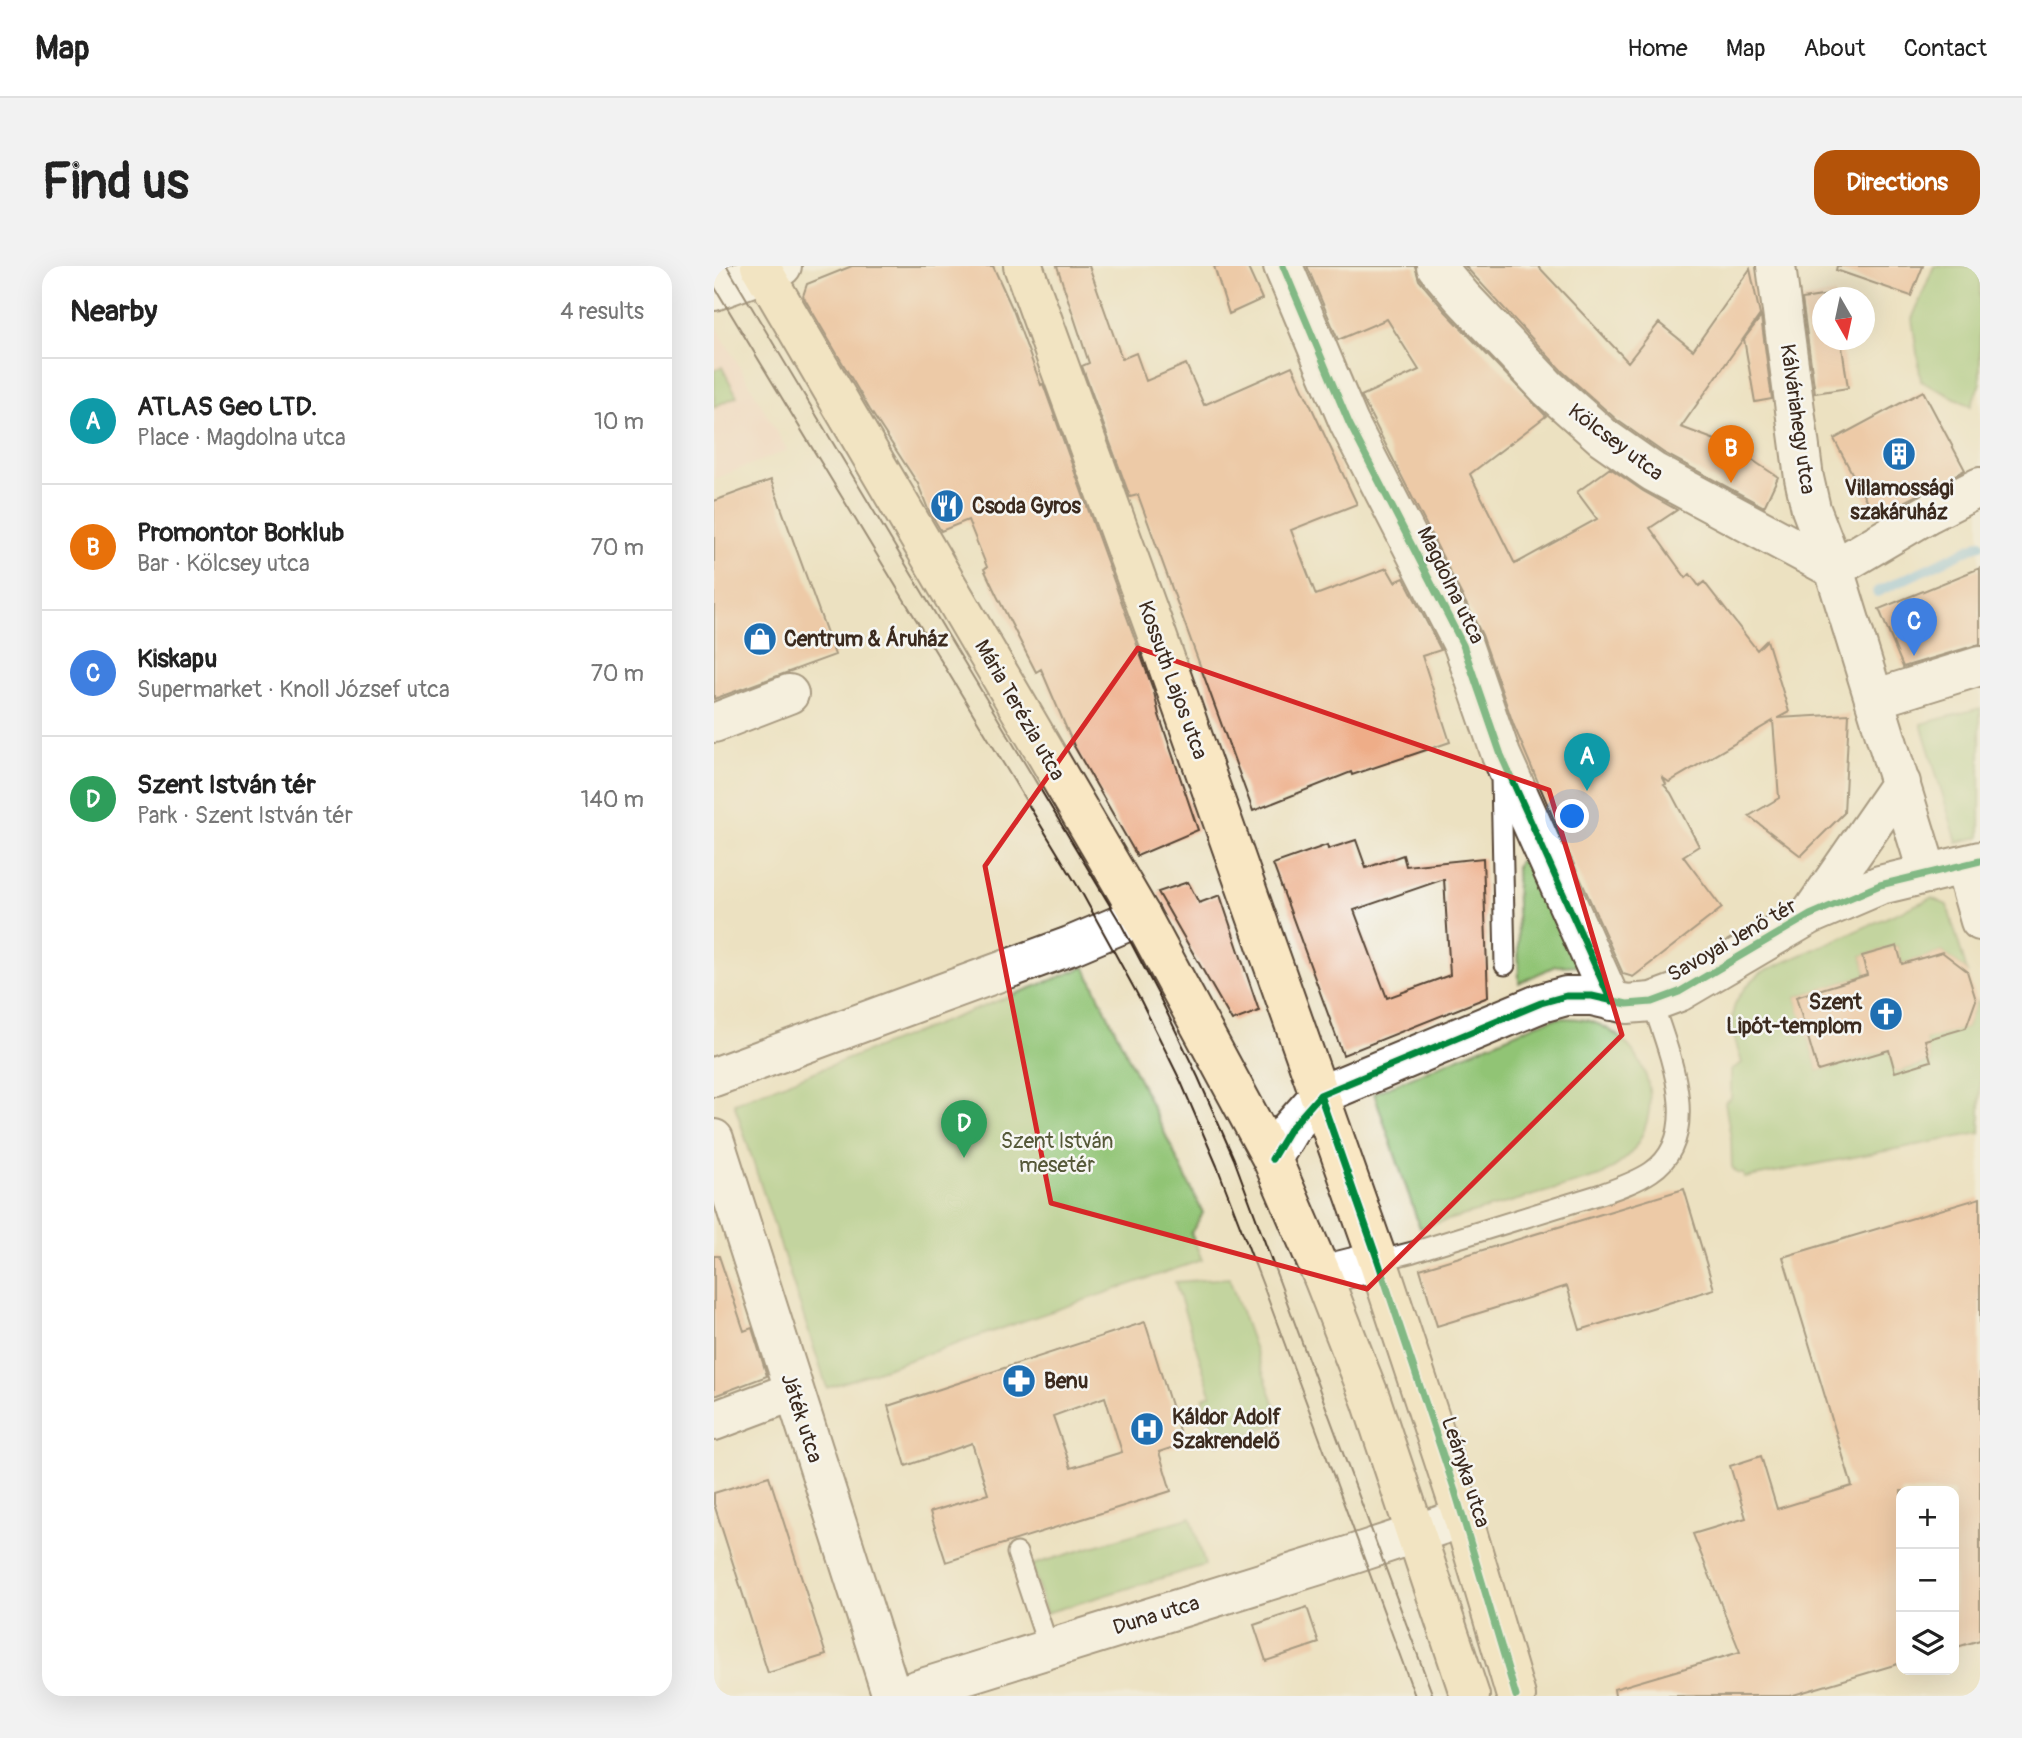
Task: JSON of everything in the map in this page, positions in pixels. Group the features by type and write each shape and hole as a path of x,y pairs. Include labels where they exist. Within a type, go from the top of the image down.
{"main road":[{"name":"Kossuth Lajos utca","path":"1023,266 1320,1095"},
{"name":"Mária Terézia utca","path":"769,268 1141,916 1272,1159 1322,1275"},
{"path":"1320,1095 1378,1261"},
{"name":"Leányka utca","path":"1378,1261 1463,1518 1516,1696"},
{"path":"1322,1275 1371,1400 1470,1696"}],"street":[{"name":"Magdolna utca","path":"1283,266 1349,423 1463,645 1501,755 1611,1001"},
{"name":"Kölcsey utca","path":"1436,266 1548,388 1603,437 1653,472 1834,569"},
{"name":"Kálváriahegy utca","path":"1776,266 1804,478 1811,509 1834,569"},
{"path":"714,291 769,268"},
{"path":"1980,487 1929,513 1834,569 1900,783 1957,867 1980,921"},
{"path":"1874,699 1980,666"},
{"path":"714,723 789,694"},
{"name":"Savoyai Jenő tér","path":"1811,915 1900,783"},
{"name":"Savoyai Jenő tér","path":"1272,1159 1290,1129 1320,1095 1541,1003 1566,996 1592,996 1627,1004 1651,1002 1679,992 1811,915 1880,885 1957,867"},
{"path":"714,1077 1070,946 1141,916"},
{"name":"Játék utca","path":"714,1139 793,1391 895,1696"},
{"name":"Savoyai Jenő tér","path":"1322,1275 1378,1261"},
{"path":"714,1421 793,1391"},
{"name":"Leányka utca","path":"1415,1533 1463,1518"},
{"name":"Duna utca","path":"895,1696 1415,1533"}],"lane":[{"name":"Magdolna utca","path":"1501,755 1505,965"},
{"name":"Savoyai Jenő tér","path":"1378,1261 1601,1194 1630,1184 1653,1171 1670,1152 1680,1118 1674,1068 1651,1002"},
{"path":"1017,1553 1049,1648"}],"highlighted area":[{"path":"1138,648 1549,790 1622,1035 1367,1289 1051,1203 985,866"}],"shaded area":[{"path":"714,323 787,450 714,479"}],"green space":[{"path":"1934,266 1980,266 1980,383 1971,406 1921,381 1912,319"},
{"path":"722,367 737,396 714,407 714,370"},
{"path":"1980,708 1980,837 1957,842 1921,724"},
{"path":"1526,860 1532,865 1583,965 1555,966 1519,983 1516,868 1519,861"},
{"path":"1931,898 1947,905 1967,971 1942,952 1902,964 1897,946 1862,956 1867,975 1796,997 1818,1071 1889,1050 1896,1072 1931,1062 1925,1040 1966,1028 1976,1000 1980,1010 1980,1133 1744,1178 1743,1174 1737,1173 1732,1167 1725,1102 1731,1098 1731,1070 1742,1063 1732,1023 1741,993 1762,972"},
{"name":"Szent István mesetér","path":"1085,967 1203,1213 1191,1233 1202,1260 827,1388 734,1103"},
{"path":"1557,1018 1586,1020 1609,1030 1637,1056 1645,1073 1649,1111 1644,1130 1634,1149 1623,1161 1601,1176 1420,1228 1374,1093"},
{"path":"1229,1278 1281,1422 1218,1444 1203,1398 1211,1394 1175,1282"},
{"path":"1191,1517 1205,1565 1046,1613 1032,1565"}],"building":[{"path":"852,266 993,266 1041,385 1043,384 1154,692 1159,715 1198,830 1137,856 1074,746 1041,669 1036,672 997,596 984,569 987,567 968,520 941,531 918,484 870,410 803,296 807,284"},
{"path":"1057,266 1089,266 1122,359 1136,353 1146,381 1186,364 1204,405 1292,366 1357,504 1291,530 1316,595 1387,568 1395,582 1404,578 1441,650 1422,656 1450,742 1352,775 1351,772 1253,811 1138,495 1130,497 1082,366 1089,363"},
{"path":"1214,266 1247,266 1262,299 1229,314"},
{"path":"1307,266 1415,266 1419,280 1445,311 1546,416 1470,474 1515,564 1597,519 1577,492 1610,468 1677,510 1650,528 1686,578 1690,574 1699,586 1704,582 1757,650 1767,640 1789,712 1778,718 1849,714 1844,813 1801,856 1749,816 1779,798 1773,721 1669,782 1663,778 1666,784 1664,785 1699,846 1683,856 1722,908 1633,977 1623,974 1558,829 1514,726 1482,635 1361,396 1419,370 1387,319 1338,340"},
{"path":"1465,266 1538,266 1628,362 1659,323 1693,350 1750,269 1760,315 1681,427 1731,446 1778,477 1764,507 1664,453 1617,420 1563,372"},
{"path":"1837,266 1923,266 1911,296 1836,270"},
{"path":"1812,297 1812,350 1842,350 1848,388 1815,393 1802,299"},
{"path":"1761,317 1772,399 1755,402 1744,339"},
{"name":"Villamossági szakáruház","path":"1923,391 1965,470 1875,517 1834,439"},
{"path":"771,480 835,655 714,699 714,501"},
{"path":"1980,568 1980,644 1903,667 1879,609"},
{"path":"1356,840 1366,868 1403,855 1406,866 1483,858 1488,997 1343,1055 1273,864 1327,845 1328,849","holes":["1444,879 1450,975 1387,998 1354,910"]},
{"path":"1188,882 1199,903 1220,895 1259,1011 1232,1021 1158,892"},
{"name":"Szent Lipót-templom","path":"1897,946 1902,964 1942,952 1967,971 1976,1000 1966,1028 1925,1040 1931,1061 1895,1072 1889,1050 1818,1071 1796,997 1867,975 1862,956"},
{"path":"1684,1189 1714,1289 1580,1330 1567,1286 1437,1326 1420,1269"},
{"path":"1980,1198 1980,1640 1959,1646 1959,1486 1896,1486 1896,1664 1790,1696 1615,1696 1614,1689 1740,1652 1693,1534 1746,1518 1730,1466 1761,1456 1777,1509 1852,1486 1783,1257"},
{"path":"714,1256 719,1256 744,1331 752,1328 767,1376 714,1396"},
{"name":"Káldor Adolf Szakrendelő","path":"1145,1322 1183,1444 1159,1452 1171,1491 946,1562 930,1512 988,1494 972,1443 906,1466 888,1406","holes":["1105,1397 1122,1452 1071,1468 1053,1416"]},
{"path":"769,1476 826,1655 768,1673 714,1504 714,1493"},
{"path":"1307,1607 1319,1643 1266,1661 1254,1625"}],"waterway":[{"path":"1877,592 1980,544"}],"tram line":[{"path":"727,266 1121,924 1158,994 1234,1159 1433,1696"},
{"path":"714,286 1083,895 1141,1001 1181,1082 1217,1166 1415,1696"}],"cycle path":[{"path":"1283,266 1349,423 1463,645 1501,755 1611,1001"},
{"path":"1272,1159 1290,1129 1320,1095 1541,1003 1566,996 1592,996 1627,1004 1652,1002 1679,992 1810,915 1880,885 1980,861"},
{"path":"1320,1095 1455,1491 1516,1696"}],"place":[{"name":"Villamossági szakáruház","path":"1899,454"},
{"name":"Promontor Borklub","path":"1731,483"},
{"name":"Csoda Gyros","path":"947,506"},
{"name":"Centrum & Áruház","path":"760,639"},
{"name":"Kiskapu","path":"1914,656"},
{"name":"ATLAS Geo LTD.","path":"1587,791"},
{"name":"Szent Lipót-templom","path":"1886,1014"},
{"name":"Szent István tér","path":"964,1158"},
{"name":"Benu","path":"1019,1381"},
{"name":"Káldor Adolf Szakrendelő","path":"1147,1429"}]}
